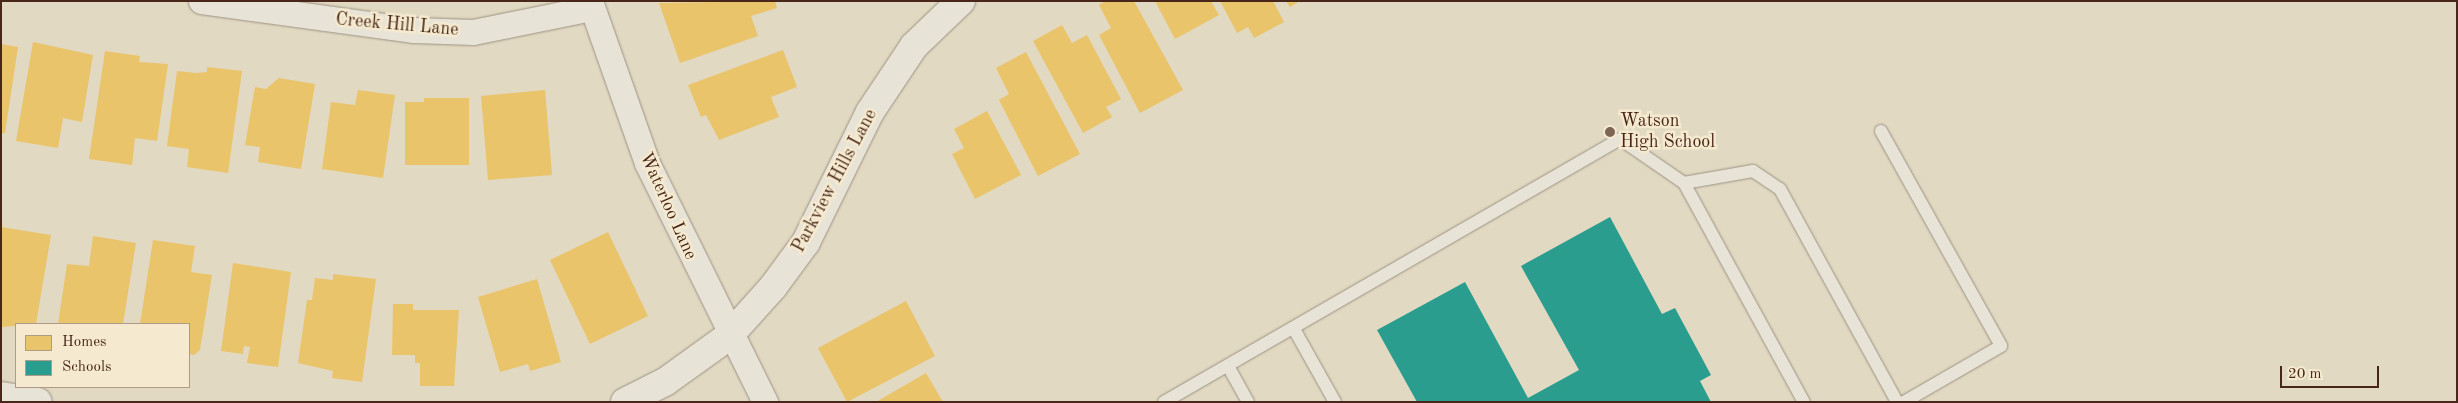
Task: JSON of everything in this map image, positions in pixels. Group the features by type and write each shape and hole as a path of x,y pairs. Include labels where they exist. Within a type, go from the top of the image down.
{"street":[{"name":"Creek Hill Lane","path":"201,1 414,30 473,32 591,5"},
{"name":"Parkview Hills Lane","path":"625,402 665,382 729,336 806,242 870,112 914,46 961,1"},
{"name":"Waterloo Lane","path":"591,5 647,163 729,336 765,402"},
{"path":"1,396 38,402"}],"lane":[{"path":"1881,131 2001,346 1904,402"},
{"path":"1164,402 1294,329 1620,139 1684,183 1804,402"},
{"path":"1684,183 1753,171 1780,189 1897,402"},
{"path":"1294,329 1335,402"},
{"path":"1228,366 1248,402"}],"building: Homes":[{"path":"775,1 777,8 751,16 758,36 680,63 659,3"},
{"path":"1105,1 1134,1 1183,90 1140,113 1099,35 1111,28 1099,5"},
{"path":"1155,1 1211,1 1219,15 1175,39"},
{"path":"1220,1 1273,1 1284,22 1254,38 1248,27 1237,33"},
{"path":"1286,1 1300,1 1290,7"},
{"path":"1062,25 1072,43 1087,35 1121,99 1106,107 1112,117 1083,133 1033,41"},
{"path":"33,42 93,55 82,122 63,118 58,148 16,141"},
{"path":"1,44 18,47 5,133 1,133"},
{"path":"783,50 797,87 771,97 779,117 719,140 706,115 701,117 688,85"},
{"path":"105,51 140,56 139,62 168,64 157,141 135,138 132,165 89,159"},
{"path":"1026,52 1080,154 1038,176 999,100 1009,94 996,68"},
{"path":"207,67 242,71 228,173 187,167 189,149 167,146 177,71 207,72"},
{"path":"279,78 315,84 301,169 258,162 260,147 245,145 255,87 266,89"},
{"path":"358,90 395,95 383,178 322,169 331,102 355,105"},
{"path":"545,90 552,175 488,180 481,96"},
{"path":"424,98 469,98 469,165 405,165 405,102 424,102"},
{"path":"987,111 1021,175 975,199 952,154 964,148 954,129"},
{"path":"1,227 51,235 36,323 15,323 15,326 2,327"},
{"path":"608,232 648,316 590,344 550,260"},
{"path":"93,236 136,243 123,323 58,323 67,264 89,266"},
{"path":"153,240 195,246 191,272 212,275 200,350 194,355 190,354 190,323 140,323"},
{"path":"233,263 291,272 278,367 247,363 250,347 244,346 243,354 221,351"},
{"path":"333,274 376,279 362,382 332,378 333,371 298,363 307,300 312,300 315,278 333,280"},
{"path":"537,279 561,362 530,371 528,364 500,372 478,297"},
{"path":"906,301 935,356 847,402 818,348"},
{"path":"393,304 413,304 413,310 459,310 454,386 420,386 420,363 415,363 415,355 392,355"},
{"path":"926,373 943,402 876,402"}],"building: Schools":[{"path":"1610,217 1662,314 1675,308 1711,375 1700,381 1711,402 1417,402 1377,330 1465,282 1528,398 1579,370 1521,266"}],"place":[{"name":"Watson High School","path":"1610,132"}]}
